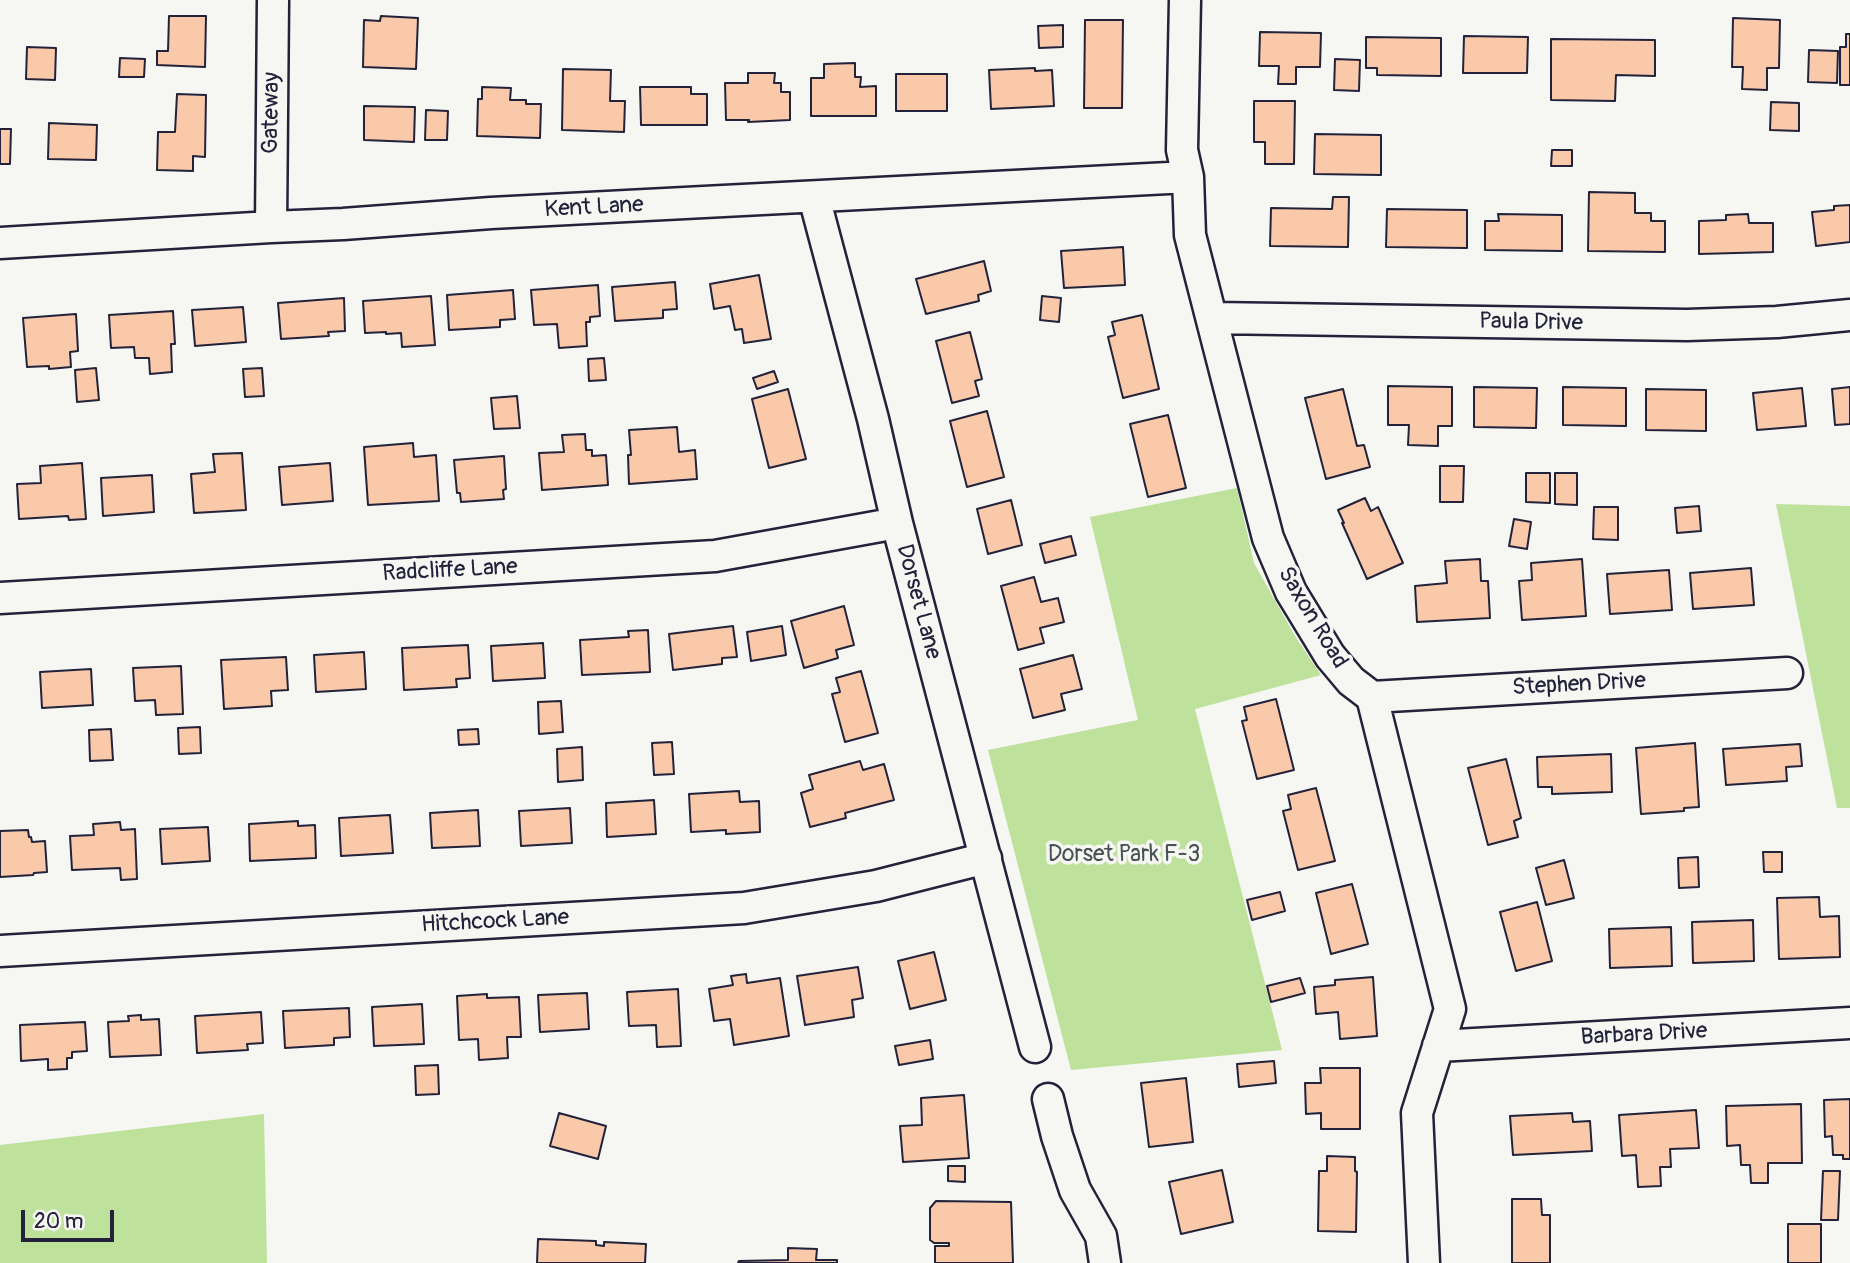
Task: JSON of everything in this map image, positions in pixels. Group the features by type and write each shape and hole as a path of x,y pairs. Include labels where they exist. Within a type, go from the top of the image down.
{"street":[{"name":"Gateway","path":"271,227 274,0"},
{"name":"Saxon Road","path":"1185,0 1182,150 1188,177 1190,234 1268,538 1291,592 1330,656 1351,681 1372,696"},
{"name":"Kent Lane","path":"0,243 343,225 492,213 1188,177"},
{"name":"Dorset Lane","path":"814,197 1035,1047"},
{"name":"Paula Drive","path":"1213,318 1686,325 1777,323 1850,315"},
{"name":"Radcliffe Lane","path":"0,598 715,556 897,523"},
{"name":"Stephen Drive","path":"1372,696 1787,673"},
{"path":"1372,696 1450,1009 1417,1114 1424,1263"},
{"name":"Hitchcock Lane","path":"0,951 744,908 876,886 986,858"},
{"name":"Barbara Drive","path":"1437,1046 1850,1023"},
{"path":"1048,1098 1075,1190 1101,1236 1105,1263"}],"green space":[{"name":"Dorset Park F-3","path":"1237,488 1254,563 1295,636 1321,675 1195,709 1282,1050 1071,1070 988,750 1138,720 1090,517"},
{"path":"1776,504 1850,506 1850,808 1837,808"},
{"path":"264,1114 267,1263 0,1263 0,1145"}],"building":[{"path":"169,16 206,16 205,67 157,65 157,51 168,51"},
{"path":"381,16 418,18 416,69 363,67 364,20 380,21"},
{"path":"1733,18 1780,20 1779,68 1767,68 1767,90 1742,89 1743,67 1732,67"},
{"path":"1085,20 1123,20 1122,108 1084,108"},
{"path":"1063,25 1063,47 1039,48 1038,26"},
{"path":"1260,32 1321,33 1320,67 1296,67 1296,84 1278,84 1279,66 1259,66"},
{"path":"1846,34 1850,34 1850,85 1840,85 1840,47 1846,47"},
{"path":"1464,36 1528,37 1527,73 1463,73"},
{"path":"1366,37 1441,38 1441,76 1377,75 1377,68 1366,68"},
{"path":"1551,39 1655,40 1655,76 1616,75 1615,101 1551,100"},
{"path":"27,47 56,48 55,80 26,79"},
{"path":"1809,50 1838,51 1837,83 1808,82"},
{"path":"120,58 145,59 144,77 119,77"},
{"path":"1335,59 1360,60 1359,91 1334,90"},
{"path":"855,63 855,77 861,77 860,87 876,86 876,116 811,116 811,78 824,78 824,64"},
{"path":"1035,68 1035,71 1052,70 1054,106 991,109 989,70"},
{"path":"563,69 611,70 610,101 625,101 624,132 562,130"},
{"path":"748,73 775,73 774,83 781,83 781,92 790,92 790,120 726,120 725,83 748,83"},
{"path":"896,74 947,74 947,111 896,111"},
{"path":"482,87 511,88 510,100 541,104 540,138 477,136 478,99 482,99"},
{"path":"640,87 691,87 691,94 707,94 707,125 641,125"},
{"path":"177,94 206,95 205,157 193,156 193,171 157,170 158,132 175,132"},
{"path":"1254,101 1295,101 1294,164 1265,164 1265,142 1254,142"},
{"path":"1771,102 1799,103 1799,131 1770,130"},
{"path":"364,106 415,107 414,142 364,140"},
{"path":"426,110 448,111 447,140 425,140"},
{"path":"49,123 97,125 96,160 48,159"},
{"path":"0,129 11,129 10,164 0,164"},
{"path":"1315,134 1381,135 1381,175 1314,174"},
{"path":"1552,150 1572,150 1572,166 1551,166"},
{"path":"1589,192 1635,193 1635,213 1651,213 1651,221 1665,221 1665,252 1588,251"},
{"path":"1333,197 1349,197 1348,247 1270,246 1271,208 1332,209"},
{"path":"1850,205 1850,242 1816,246 1812,212"},
{"path":"1387,209 1467,210 1467,248 1386,247"},
{"path":"1498,214 1562,215 1562,251 1485,250 1485,221 1499,221"},
{"path":"1748,214 1749,223 1773,223 1773,252 1699,254 1699,221 1726,220 1726,215"},
{"path":"1123,247 1125,285 1064,288 1061,251"},
{"path":"984,261 991,291 978,295 979,301 926,314 916,279"},
{"path":"759,275 771,339 744,343 742,329 735,330 730,306 714,309 710,284"},
{"path":"675,282 677,309 663,310 663,318 615,321 612,287"},
{"path":"598,285 600,316 590,317 590,322 586,322 587,346 559,348 557,324 534,325 531,290"},
{"path":"513,290 515,319 500,320 500,327 449,330 447,295"},
{"path":"431,296 435,345 402,347 401,333 365,333 363,301"},
{"path":"1042,296 1061,298 1059,322 1040,320"},
{"path":"344,298 345,331 328,332 329,336 281,339 278,303"},
{"path":"243,307 246,342 195,346 192,310"},
{"path":"173,311 175,344 171,344 172,372 150,374 149,358 135,358 134,347 111,348 109,315"},
{"path":"76,314 78,351 70,352 71,367 27,367 23,318"},
{"path":"1142,315 1159,389 1123,398 1108,337 1115,335 1112,322"},
{"path":"970,332 982,379 975,381 979,396 952,403 936,341"},
{"path":"604,358 606,380 589,381 588,359"},
{"path":"96,368 99,400 77,402 75,370"},
{"path":"262,368 264,396 245,397 243,369"},
{"path":"774,371 778,382 757,389 753,378"},
{"path":"1388,386 1452,387 1452,426 1438,426 1438,446 1408,445 1409,425 1388,425"},
{"path":"1474,387 1537,388 1536,428 1474,427"},
{"path":"1563,387 1626,388 1626,426 1563,425"},
{"path":"1850,387 1850,424 1835,425 1832,389"},
{"path":"1802,388 1806,426 1757,430 1753,393"},
{"path":"788,389 806,459 769,468 752,399"},
{"path":"1343,389 1357,446 1364,445 1370,467 1326,479 1305,398"},
{"path":"1646,389 1706,390 1706,431 1646,430"},
{"path":"517,396 520,428 494,429 491,398"},
{"path":"987,411 1004,477 967,487 950,421"},
{"path":"1168,415 1186,488 1148,497 1130,424"},
{"path":"677,427 679,452 695,450 697,479 629,484 629,430"},
{"path":"585,434 586,450 592,450 592,456 606,455 608,485 542,490 539,453 564,452 562,435"},
{"path":"413,443 414,457 436,455 439,501 368,505 364,447"},
{"path":"242,453 246,510 194,513 191,474 215,472 213,454"},
{"path":"504,456 504,499 461,502 460,493 457,493 454,460"},
{"path":"82,463 86,519 69,520 68,516 19,519 17,484 41,483 40,466"},
{"path":"330,463 333,501 282,505 279,467"},
{"path":"1440,466 1464,466 1463,502 1440,502"},
{"path":"1526,473 1550,473 1550,503 1526,502"},
{"path":"1555,473 1577,473 1577,505 1555,504"},
{"path":"152,475 154,512 103,516 101,478"},
{"path":"1365,498 1371,511 1378,507 1403,563 1367,579 1338,510"},
{"path":"1011,500 1022,545 988,554 977,509"},
{"path":"1699,506 1701,531 1677,533 1675,508"},
{"path":"1594,507 1618,507 1618,540 1593,539"},
{"path":"1514,519 1531,522 1527,549 1509,546"},
{"path":"1071,536 1076,555 1045,563 1040,544"},
{"path":"1480,559 1481,581 1488,581 1490,618 1417,622 1415,586 1447,583 1445,561"},
{"path":"1582,559 1586,616 1522,620 1519,581 1532,580 1531,563"},
{"path":"1751,568 1754,605 1693,609 1690,573"},
{"path":"1669,570 1672,610 1610,614 1607,574"},
{"path":"1034,577 1041,602 1058,598 1064,622 1040,628 1044,643 1018,650 1001,586"},
{"path":"844,606 854,645 836,650 838,658 804,668 791,621"},
{"path":"733,626 737,657 722,658 722,664 673,670 669,634"},
{"path":"782,626 786,655 751,661 747,632"},
{"path":"648,630 650,672 582,675 580,640 629,637 628,631"},
{"path":"543,643 545,678 493,681 491,646"},
{"path":"468,645 470,678 456,679 457,687 404,690 402,648"},
{"path":"364,652 366,689 316,692 314,655"},
{"path":"1073,655 1082,689 1061,694 1065,710 1033,718 1020,669"},
{"path":"286,657 288,690 271,691 272,706 224,709 221,660"},
{"path":"181,666 183,714 156,715 155,700 135,701 133,668"},
{"path":"91,669 93,705 42,708 40,672"},
{"path":"861,671 878,733 845,742 832,694 840,692 836,678"},
{"path":"1276,699 1294,770 1257,779 1242,721 1247,720 1244,707"},
{"path":"561,701 563,732 539,734 538,702"},
{"path":"200,727 201,753 179,754 178,728"},
{"path":"111,729 113,760 90,761 89,730"},
{"path":"478,729 479,744 459,745 458,730"},
{"path":"672,742 674,774 654,775 652,743"},
{"path":"1695,743 1699,807 1684,808 1684,811 1641,814 1636,748"},
{"path":"1800,744 1802,766 1786,767 1787,781 1726,785 1723,749"},
{"path":"582,747 583,780 558,782 557,749"},
{"path":"1611,754 1612,792 1552,794 1552,787 1538,787 1537,757"},
{"path":"1506,759 1521,818 1514,821 1518,837 1488,845 1468,768"},
{"path":"860,761 863,770 884,764 894,800 845,813 846,818 810,827 801,793 813,789 809,775"},
{"path":"1316,788 1335,861 1298,870 1283,811 1291,809 1288,795"},
{"path":"739,791 740,802 759,801 760,832 691,832 689,794"},
{"path":"654,800 656,834 607,837 606,803"},
{"path":"570,808 572,843 521,846 519,811"},
{"path":"478,810 480,846 432,848 430,813"},
{"path":"390,815 393,853 341,856 339,818"},
{"path":"298,821 298,826 315,825 316,858 250,861 249,824"},
{"path":"120,822 121,830 135,829 137,879 121,880 120,868 72,870 70,836 94,835 93,824"},
{"path":"208,827 210,861 162,864 160,829"},
{"path":"28,830 32,842 45,841 47,872 0,877 0,831"},
{"path":"1763,852 1782,852 1782,872 1764,872"},
{"path":"1698,857 1699,887 1679,888 1678,858"},
{"path":"1564,860 1574,898 1546,905 1536,868"},
{"path":"1352,884 1368,944 1331,954 1316,893"},
{"path":"1280,892 1285,911 1252,920 1247,900"},
{"path":"1819,897 1820,917 1839,916 1840,957 1779,959 1777,898"},
{"path":"1537,902 1552,961 1516,971 1500,912"},
{"path":"1753,920 1754,961 1693,963 1692,922"},
{"path":"1671,927 1672,966 1610,968 1609,929"},
{"path":"934,952 946,1000 910,1009 898,961"},
{"path":"858,967 863,998 852,1000 854,1017 805,1025 797,976"},
{"path":"746,974 747,983 780,978 789,1036 734,1045 730,1019 714,1021 709,989 733,985 731,976"},
{"path":"1373,977 1377,1036 1340,1039 1338,1012 1316,1014 1314,987 1335,985 1335,980"},
{"path":"1300,978 1305,993 1271,1002 1267,986"},
{"path":"678,989 681,1046 657,1047 656,1025 629,1026 627,992"},
{"path":"587,993 589,1029 540,1032 538,995"},
{"path":"487,994 487,998 519,997 521,1037 507,1037 508,1058 479,1060 478,1039 459,1040 457,996"},
{"path":"422,1004 424,1044 374,1046 372,1007"},
{"path":"349,1008 350,1037 334,1038 334,1045 285,1048 283,1011"},
{"path":"261,1012 263,1043 247,1044 248,1050 197,1053 195,1016"},
{"path":"141,1015 141,1020 159,1019 161,1055 110,1057 108,1022 129,1021 128,1016"},
{"path":"85,1022 87,1051 72,1052 72,1058 67,1058 67,1069 48,1070 48,1059 21,1061 20,1025"},
{"path":"930,1040 933,1059 899,1065 895,1046"},
{"path":"1274,1061 1276,1083 1239,1087 1237,1064"},
{"path":"438,1065 439,1094 416,1095 415,1066"},
{"path":"1320,1068 1360,1068 1360,1129 1321,1129 1321,1113 1306,1114 1305,1083 1321,1083"},
{"path":"1186,1078 1193,1142 1149,1147 1141,1083"},
{"path":"964,1095 969,1158 903,1162 900,1126 922,1125 921,1098"},
{"path":"1850,1099 1850,1159 1843,1159 1843,1155 1833,1155 1832,1136 1825,1137 1824,1100"},
{"path":"1801,1104 1802,1163 1768,1163 1768,1183 1751,1183 1750,1165 1741,1165 1740,1145 1727,1146 1726,1106"},
{"path":"1696,1110 1699,1148 1670,1149 1671,1167 1660,1167 1661,1186 1638,1187 1636,1155 1622,1156 1619,1115"},
{"path":"559,1113 606,1126 598,1159 550,1146"},
{"path":"1572,1113 1573,1122 1590,1121 1592,1151 1513,1155 1510,1116"},
{"path":"1327,1156 1355,1157 1356,1232 1318,1231 1319,1171 1327,1171"},
{"path":"948,1166 965,1166 965,1182 948,1181"},
{"path":"1222,1170 1233,1222 1181,1234 1169,1182"},
{"path":"1823,1171 1840,1171 1838,1220 1821,1220"},
{"path":"1512,1199 1541,1199 1542,1215 1550,1215 1550,1263 1512,1263"},
{"path":"936,1201 1011,1202 1013,1263 935,1263 935,1246 949,1246 949,1243 934,1243 930,1240 930,1208"},
{"path":"1788,1224 1821,1224 1821,1263 1788,1263"},
{"path":"538,1239 596,1241 596,1245 604,1246 604,1242 646,1244 645,1263 537,1263"},
{"path":"788,1248 817,1249 816,1260 837,1260 837,1263 738,1263 788,1260"}]}
